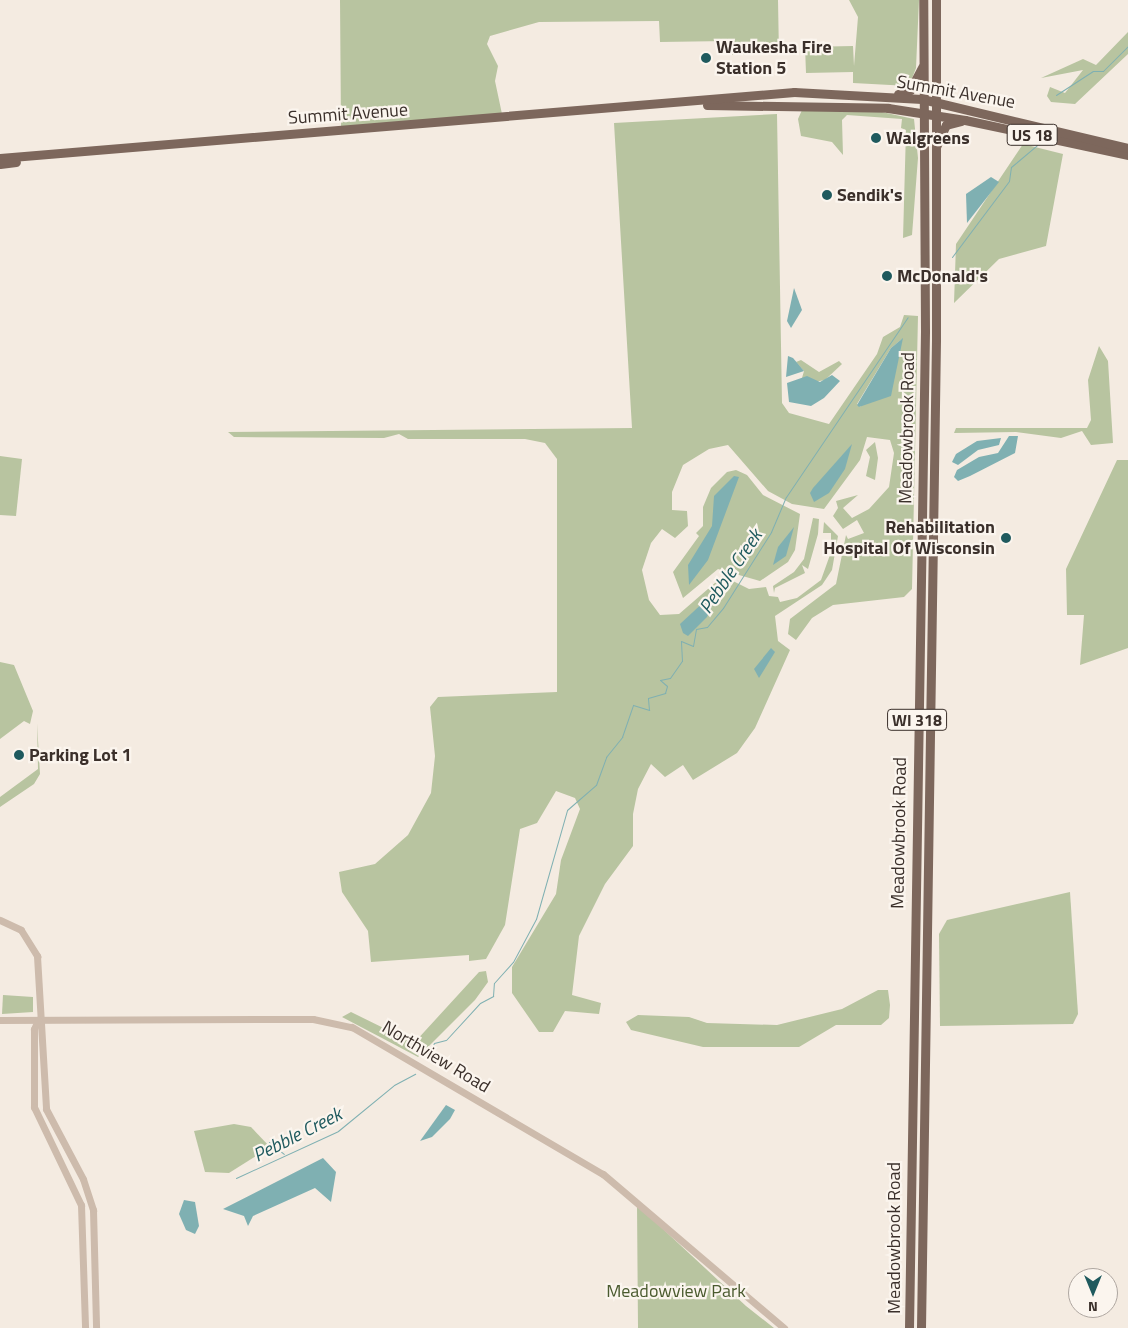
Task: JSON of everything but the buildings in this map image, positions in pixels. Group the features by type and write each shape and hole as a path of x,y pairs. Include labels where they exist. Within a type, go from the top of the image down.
{"main road":[{"name":"Meadowbrook Road","path":"910,1328 908,1300 925,331 922,113 923,0"},
{"name":"Meadowbrook Road","path":"921,1328 936,339 936,0"},
{"path":"889,96 910,90 923,64"},
{"name":"Summit Avenue","path":"0,158 656,107 794,92 889,96 935,101 1128,148"},
{"name":"Summit Avenue","path":"656,107 805,104 935,114 1128,155"},
{"path":"935,150 946,125 972,121"},
{"name":"Summit Avenue","path":"0,164 43,155"},
{"path":"904,1328 908,1300"},
{"path":"908,1300 915,1328"}],"street":[{"path":"0,920 21,930 36,950 38,1020 46,1110 83,1179 93,1210 96,1328"},
{"name":"Northview Road","path":"0,1020 312,1018 352,1027 603,1174 784,1328"},
{"path":"38,1020 34,1029 34,1107 81,1205 85,1328"}],"green space":[{"path":"340,0 778,0 779,55 728,55 727,41 660,42 659,21 539,22 490,36 487,44 498,66 495,81 502,114 341,127"},
{"path":"849,0 919,0 916,68 909,86 853,83 853,72 806,73 805,47 853,46 854,66 858,17"},
{"path":"1128,32 1128,54 1075,104 1051,102 1047,96 1050,87 1065,93 1083,70 1041,78 1083,59 1096,65"},
{"path":"802,110 882,112 914,119 918,158 912,235 903,238 906,130 901,128 902,119 847,115 842,120 843,155 832,142 801,136 798,119"},
{"path":"777,114 782,403 789,413 829,424 877,354 883,337 900,327 904,315 918,316 912,589 904,597 833,605 812,618 796,640 788,634 790,619 836,584 846,535 848,539 864,533 857,520 843,529 833,516 838,508 836,501 858,495 843,508 852,518 869,509 889,487 894,453 890,440 867,437 860,460 824,509 792,504 768,491 728,445 709,449 683,465 672,492 672,510 687,511 688,526 675,538 662,529 651,543 642,570 649,600 660,615 679,614 723,576 749,589 766,587 769,596 778,597 780,602 797,598 821,580 831,552 831,533 823,533 824,522 838,536 832,570 822,585 775,616 778,641 790,650 755,728 737,753 693,780 683,765 665,777 651,764 638,789 633,814 633,846 605,884 579,936 572,995 601,1003 599,1014 565,1011 553,1032 539,1032 512,993 512,967 556,894 561,860 580,809 575,798 556,791 537,823 520,829 505,925 486,959 469,961 469,955 371,962 368,931 342,892 339,872 375,864 408,835 431,793 435,756 430,707 438,697 557,692 557,459 545,443 525,439 408,439 399,434 384,438 234,437 228,432 632,428 614,123","holes":["902,339 860,407 857,404 891,348"]},
{"path":"1023,144 1063,154 1046,246 999,259 954,303 956,244"},
{"path":"1099,346 1108,361 1113,443 1091,445 1082,431 1061,438 1016,432 954,433 956,428 1087,428 1091,420 1088,380"},
{"path":"801,360 819,372 839,361 842,364 825,380 814,382 802,378 804,371 796,362"},
{"path":"875,442 878,458 875,480 866,476 870,457 866,450"},
{"path":"0,456 22,459 16,516 0,515"},
{"path":"1117,460 1128,460 1128,648 1080,665 1084,615 1067,615 1066,569"},
{"path":"736,470 747,475 763,495 800,514 795,550 788,562 760,581 718,569 683,598 673,572 699,536 696,533 703,526 703,507 711,488 727,472"},
{"path":"813,518 819,519 818,534 808,569 802,565 805,573 775,588 774,593 773,586 794,572 804,559"},
{"path":"0,662 14,665 33,711 30,724 24,721 0,739"},
{"path":"37,723 40,774 34,784 0,807 0,797 38,769"},
{"path":"1070,892 1078,1014 1073,1024 940,1026 939,934 947,920"},
{"path":"486,971 488,982 475,1000 418,1057 342,1017 351,1012 414,1043 479,972"},
{"path":"878,990 888,990 890,1005 889,1018 881,1025 836,1025 799,1047 703,1047 631,1030 626,1022 638,1015 689,1017 707,1023 777,1025 842,1009"},
{"path":"3,995 33,997 33,1012 2,1014"},
{"path":"234,1124 251,1127 270,1147 229,1173 205,1172 194,1131"},
{"name":"Meadowview Park","path":"637,1205 746,1306 774,1328 638,1328"}],"water":[{"path":"991,177 999,182 967,223 966,194"},
{"path":"794,288 802,310 791,328 787,321"},
{"path":"903,338 891,396 859,407 857,405 891,348"},
{"path":"788,356 793,358 804,371 786,377"},
{"path":"832,375 840,381 824,398 811,406 789,402 787,383 807,376 820,382"},
{"path":"1009,436 1018,436 1015,453 958,481 954,477 957,470 979,457 998,453"},
{"path":"1001,438 999,445 978,450 958,465 952,462 956,454 977,441"},
{"path":"852,444 845,469 829,493 814,502 810,493 813,488"},
{"path":"734,476 739,477 708,560 689,585 688,565 712,526 714,496"},
{"path":"794,527 786,556 773,565 778,547"},
{"path":"720,587 707,617 688,636 683,633 680,624"},
{"path":"771,648 775,652 759,678 754,669"},
{"path":"446,1105 455,1110 450,1119 432,1137 420,1141"},
{"path":"323,1158 336,1172 331,1202 315,1188 253,1216 248,1226 244,1216 223,1209"},
{"path":"184,1200 195,1202 199,1226 195,1234 186,1230 179,1214"}],"waterway":[{"name":"Pebble Creek","path":"1056,95 1093,71 1103,71 1128,46"},
{"name":"Pebble Creek","path":"952,257 1009,181 1011,167 1037,145"},
{"name":"Pebble Creek","path":"426,1056 434,1043 446,1040 480,1003 493,996 494,983 513,962 536,919 567,810 596,785 606,757 622,737 633,705 649,710 648,698 665,693 667,686 660,680 670,678 682,661 681,641 693,646 696,629 707,627 723,608 771,532 786,497 908,317"},
{"name":"Pebble Creek","path":"236,1178 338,1131 394,1085 415,1074"},
{"path":"269,1142 284,1154"}],"place":[{"name":"Waukesha Fire Station 5","path":"706,58"},
{"name":"Walgreens","path":"876,138"},
{"name":"Sendik's","path":"827,195"},
{"name":"McDonald's","path":"887,276"},
{"name":"Rehabilitation Hospital Of Wisconsin","path":"1006,538"},
{"name":"Parking Lot 1","path":"19,755"}]}
